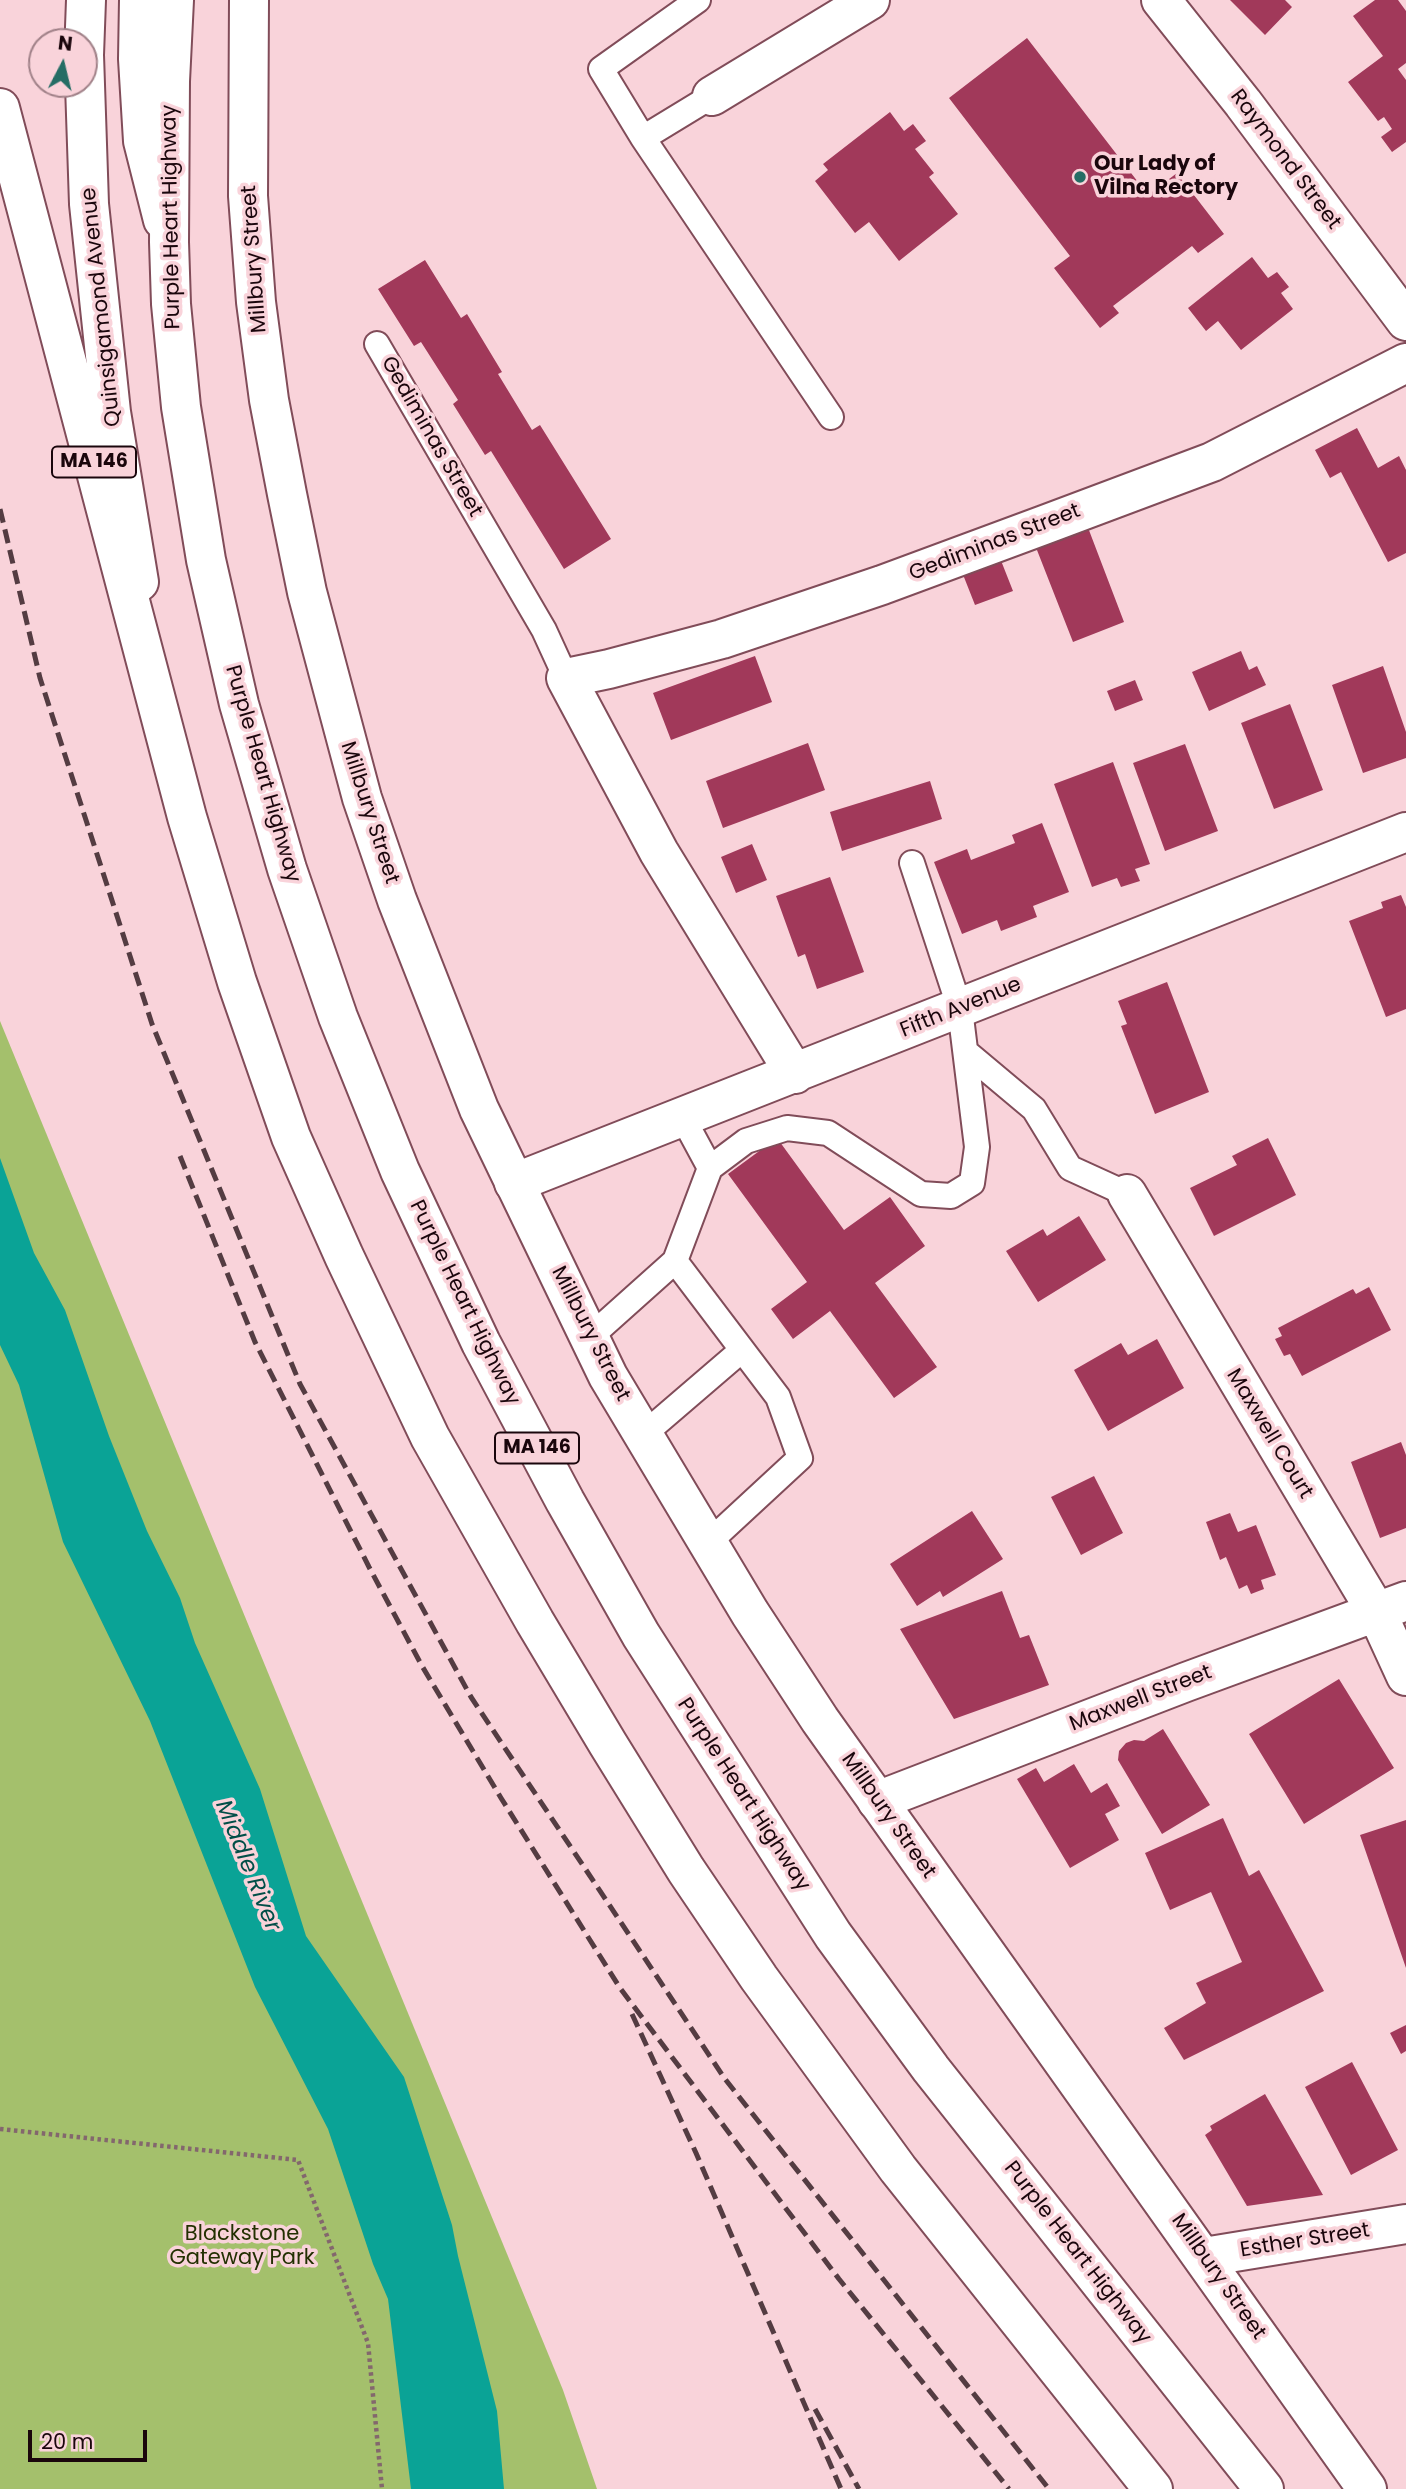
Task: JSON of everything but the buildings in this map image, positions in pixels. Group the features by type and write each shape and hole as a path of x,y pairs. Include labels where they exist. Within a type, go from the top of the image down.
{"main road":[{"name":"Quinsigamond Avenue","path":"86,0 84,55 89,204 111,412 151,663 187,817"},
{"path":"139,0 138,59 143,141 169,242"},
{"name":"Purple Heart Highway","path":"174,0 170,81 171,304 181,407 206,560 239,704 287,869 338,1017 400,1171 481,1343 565,1501 641,1635 833,1935 931,2069 1264,2489"},
{"name":"Millbury Street","path":"249,0 248,196 256,302 269,400 307,592 362,799 397,900 479,1109 608,1376 707,1544 806,1699 1367,2489"},
{"path":"712,96 870,0"},
{"name":"Raymond Street","path":"1161,0 1243,103 1406,321"},
{"name":"MA 146","path":"0,108 187,817 237,982 291,1137 430,1437 535,1622 686,1870 832,2081 898,2169 1153,2489"},
{"name":"Gediminas Street","path":"796,1074 659,852 566,678 722,639 1007,539 1212,461 1406,363"},
{"name":"Fifth Avenue","path":"514,1183 1406,832"},
{"name":"Maxwell Court","path":"1127,1194 1391,1607 1406,1676"},
{"name":"Maxwell Street","path":"877,1801 1186,1682 1391,1607"},
{"name":"Esther Street","path":"1204,2257 1406,2224"}],"lane":[{"path":"698,0 601,69 643,138 831,417"},
{"path":"643,138 712,96"},
{"name":"Gediminas Street","path":"377,344 544,630 566,678"},
{"path":"590,1337 675,1261 710,1168 746,1141 787,1128 828,1133 921,1194 951,1196 972,1183 977,1147 960,1009 912,863"},
{"path":"966,1052 1034,1109 1070,1168 1127,1194"},
{"path":"683,1118 710,1168"},
{"path":"675,1261 778,1397 800,1458 707,1544"},
{"path":"643,1435 742,1350"}],"path":[{"path":"0,2129 298,2160 368,2343 383,2489"}],"green space":[{"name":"Blackstone Gateway Park","path":"0,1021 563,2390 597,2489 0,2489"}],"water":[{"name":"Middle River","path":"0,1158 34,1253 65,1310 109,1436 147,1531 180,1598 195,1643 260,1789 306,1936 404,2077 452,2225 497,2411 504,2489 411,2489 388,2299 373,2264 328,2129 255,1987 150,1721 63,1542 19,1385 0,1345"}],"railway":[{"path":"0,509 40,678 152,1024 300,1384 471,1697 725,2079 1049,2489"},
{"path":"180,1156 255,1342 422,1666 501,1798 620,1988 839,2279 1009,2489"},
{"path":"632,2014 696,2153 841,2489"},
{"path":"815,2409 859,2489"}],"place":[{"name":"Our Lady of Vilna Rectory","path":"1080,177"}]}
